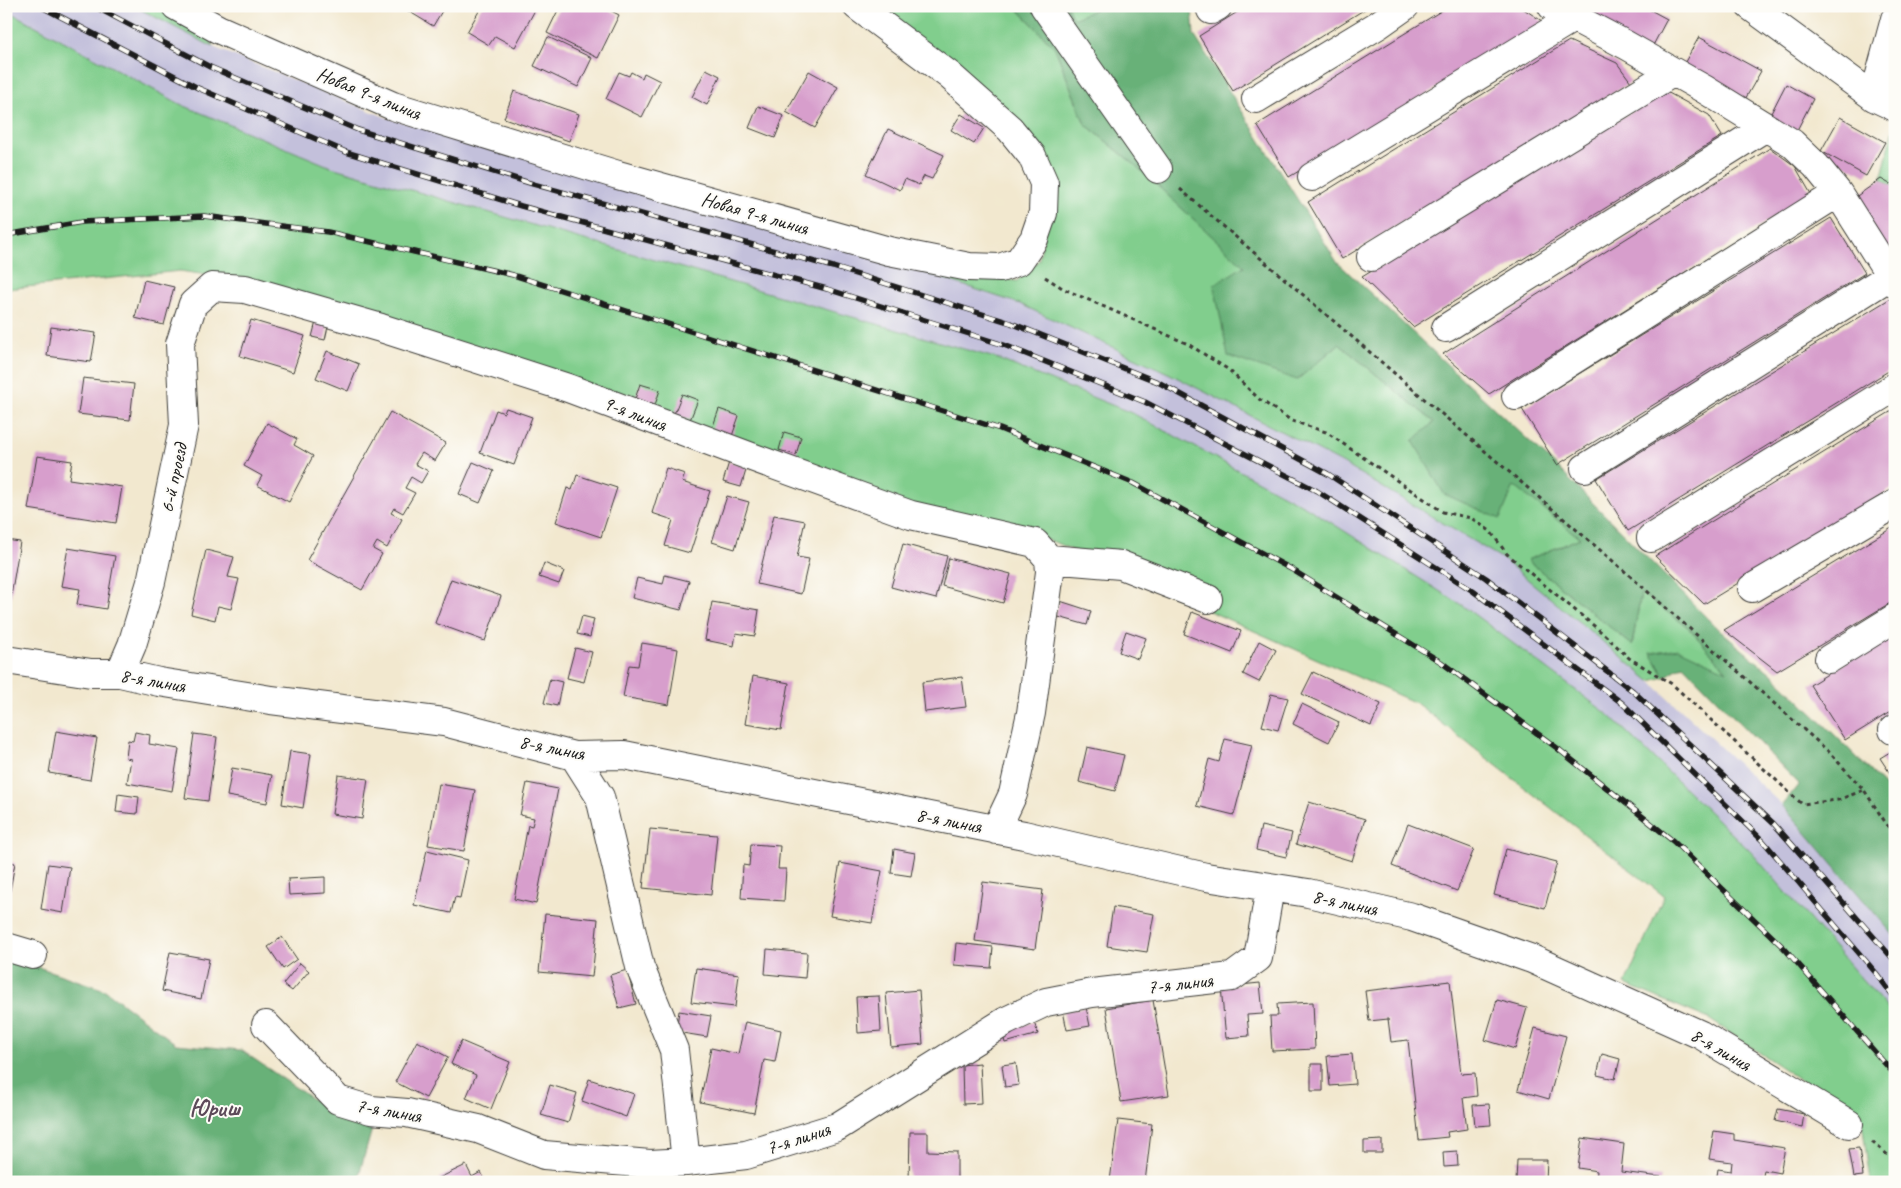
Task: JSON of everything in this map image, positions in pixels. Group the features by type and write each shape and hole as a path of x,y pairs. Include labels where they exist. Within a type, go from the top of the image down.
{"street":[{"name":"Новая 9-я линия","path":"176,6 218,29 393,106 618,175 890,251 969,267 1000,268 1019,261"},
{"path":"857,6 949,75 1010,129 1032,156 1044,183 1043,214 1034,238 1019,261"},
{"path":"1044,6 1158,170"},
{"path":"1256,99 1378,25 1405,6"},
{"path":"1750,6 1884,102 1895,19"},
{"path":"1312,177 1562,12 1704,89 1792,143 1816,166 1838,193 1893,280 1586,468"},
{"path":"1371,257 1672,73"},
{"path":"1446,328 1766,127"},
{"path":"1516,396 1838,193"},
{"name":"9-я линия","path":"212,287 245,289 381,328 568,388 911,515 1035,543 1049,559"},
{"name":"6-й проезд","path":"120,673 132,645 151,582 184,425 180,344 193,304 212,287"},
{"path":"1651,538 1895,387"},
{"path":"1752,588 1895,504"},
{"path":"996,830 1013,794 1031,713 1050,572 1049,559 1122,565 1208,599"},
{"path":"1829,659 1895,618"},
{"name":"8-я линия","path":"6,660 91,673 120,673 159,682 271,700 444,722 574,756 624,755 996,830 1206,877 1308,894 1412,917 1532,959 1701,1035 1849,1124"},
{"path":"574,756 600,797 640,967 674,1050 686,1162"},
{"name":"7-я линия","path":"266,1025 338,1100 371,1110 408,1113 478,1129 544,1155 650,1164 746,1155 837,1127 1006,1021 1046,1002 1092,993 1232,977 1258,958 1270,888"},
{"path":"6,947 33,955"}],"path":[{"path":"1158,170 1828,750 1864,790 1895,837"},
{"path":"1019,261 1064,289 1188,344 1228,370 1259,399 1292,422 1326,432 1443,512 1471,518 1490,531 1507,554 1605,635 1629,658 1672,684 1802,804 1838,800 1864,790"}],"shaded area":[{"path":"6,6 134,6 213,47 385,117 893,262 1020,304 1170,374 1342,463 1503,559 1650,681 1782,805 1895,937 1895,1017 1751,852 1609,715 1463,606 1308,508 1134,414 995,358 331,167 182,105 6,10"}],"green space":[{"path":"134,6 188,6 201,13 213,47"},
{"path":"876,6 1015,6 1055,48 1085,124 1134,164 1245,266 1297,380 1339,344 1580,538 1527,560 1632,645 1641,593 1688,627 1728,672 1651,653 1665,677 1650,681 1503,559 1342,463 1170,374 1020,304 893,262 1017,281 1039,260 1054,185"},
{"path":"1015,6 1067,6 1073,19 1103,6 1192,6 1194,35 1337,262 1553,463 1720,631 1772,674 1895,797 1895,937 1782,805 1799,784 1683,665 1665,677 1651,653 1678,648 1727,671 1688,627 1641,593 1632,645 1527,560 1580,538 1514,486 1500,519 1444,494 1413,441 1434,422 1339,344 1297,380 1228,356 1214,285 1244,266 1134,164 1085,124 1055,48"},
{"path":"1067,6 1103,6 1073,20"},
{"path":"6,10 182,105 331,167 995,358 1134,414 1308,508 1463,606 1609,715 1751,852 1895,1017 1895,1182 1870,1182 1862,1121 1709,1019 1625,984 1664,896 1416,703 1054,542 903,504 220,277 180,271 6,289"},
{"path":"1895,129 1895,187 1881,179"},
{"path":"6,956 105,990 176,1044 241,1050 327,1109 374,1122 357,1182 6,1182"},
{"path":"625,1171 655,1173 654,1182 617,1182"}],"building":[{"path":"400,6 445,6 433,26"},
{"path":"482,6 528,6 535,10 515,47 495,36 489,45 467,32"},
{"path":"560,6 602,6 619,15 598,58 547,33"},
{"path":"1247,6 1370,6 1233,91 1199,36"},
{"path":"1449,6 1519,6 1545,23 1289,177 1257,125"},
{"path":"1592,6 1643,6 1667,19 1649,53 1585,19"},
{"path":"548,37 592,58 578,87 534,66"},
{"path":"1699,37 1761,71 1743,103 1681,69"},
{"path":"1569,41 1617,63 1631,82 1342,259 1308,202"},
{"path":"706,69 720,76 707,105 692,97"},
{"path":"809,71 838,87 815,128 786,112"},
{"path":"619,72 629,76 631,72 642,78 644,73 660,81 642,117 606,99"},
{"path":"1786,84 1813,99 1795,134 1768,119"},
{"path":"514,91 579,114 569,141 504,118"},
{"path":"1665,91 1709,115 1722,136 1413,327 1362,277"},
{"path":"758,106 784,116 775,138 749,128"},
{"path":"961,114 984,128 974,144 951,130"},
{"path":"1840,117 1885,142 1866,176 1821,151"},
{"path":"888,129 944,155 932,179 924,176 919,185 905,179 900,190 866,174"},
{"path":"1770,148 1795,166 1811,194 1489,394 1443,354"},
{"path":"1881,179 1895,187 1895,265 1854,198"},
{"path":"1831,218 1865,273 1557,465 1522,409"},
{"path":"144,280 174,287 164,325 135,318"},
{"path":"1891,298 1895,304 1895,367 1628,531 1596,479"},
{"path":"317,318 329,322 325,340 312,337"},
{"path":"251,320 305,336 293,372 240,356"},
{"path":"51,327 96,333 91,362 47,356"},
{"path":"327,351 359,364 348,391 316,378"},
{"path":"83,378 134,384 130,420 78,414"},
{"path":"640,384 660,390 655,405 635,399"},
{"path":"682,394 698,400 690,420 674,414"},
{"path":"506,408 532,417 514,465 480,453 496,410 504,413"},
{"path":"719,409 739,416 732,436 712,429"},
{"path":"1895,409 1895,487 1704,604 1655,556"},
{"path":"390,412 446,443 435,461 422,453 415,464 428,471 421,483 411,477 405,488 415,493 403,513 394,508 391,513 402,519 387,548 377,542 373,549 382,554 362,590 307,560"},
{"path":"267,423 297,439 294,445 313,456 289,502 257,485 262,476 244,466"},
{"path":"784,432 801,437 796,455 779,450"},
{"path":"37,456 72,461 69,479 122,487 116,523 28,509"},
{"path":"473,462 494,471 480,503 459,494"},
{"path":"729,462 747,467 741,487 723,482"},
{"path":"666,468 685,474 682,482 710,491 690,553 665,546 673,520 652,513"},
{"path":"577,475 617,488 601,537 556,522 567,488 572,490"},
{"path":"727,496 749,502 735,549 712,542"},
{"path":"774,515 805,521 797,557 809,559 801,594 757,584"},
{"path":"1895,526 1895,600 1777,671 1724,630"},
{"path":"6,540 20,542 10,602 6,602"},
{"path":"903,544 947,556 936,599 891,587"},
{"path":"68,548 115,556 106,609 77,604 80,589 61,586"},
{"path":"206,550 234,557 228,577 239,579 231,609 218,606 215,620 191,614"},
{"path":"949,558 1011,574 1003,603 942,586"},
{"path":"544,563 564,571 559,584 539,577"},
{"path":"665,575 689,581 681,610 632,598 637,578 663,584"},
{"path":"451,579 501,596 485,641 435,623"},
{"path":"1060,601 1091,611 1087,625 1055,616"},
{"path":"712,602 759,610 755,636 736,633 734,646 705,640"},
{"path":"1192,612 1241,631 1232,653 1184,634"},
{"path":"582,616 594,619 590,637 577,634"},
{"path":"1126,631 1146,638 1138,659 1119,652"},
{"path":"1895,632 1895,709 1845,740 1810,685"},
{"path":"1259,641 1276,650 1259,682 1243,674"},
{"path":"642,643 678,649 669,705 623,697 629,665 638,666"},
{"path":"575,648 592,652 584,682 567,678"},
{"path":"1313,672 1381,704 1371,726 1302,694"},
{"path":"753,676 789,683 781,730 745,724"},
{"path":"962,677 966,707 925,712 922,682"},
{"path":"550,679 562,682 557,706 544,703"},
{"path":"1271,694 1288,698 1278,730 1262,726"},
{"path":"1302,704 1339,722 1329,742 1293,724"},
{"path":"56,731 97,738 90,780 49,773"},
{"path":"135,732 150,735 149,744 179,749 172,791 127,783 131,759 126,758 128,740 133,741"},
{"path":"194,734 217,737 208,801 185,798"},
{"path":"1225,739 1252,745 1234,815 1197,806 1209,759 1219,762"},
{"path":"1087,747 1124,755 1115,791 1079,782"},
{"path":"1895,749 1895,781 1880,758"},
{"path":"290,751 311,754 303,808 282,804"},
{"path":"232,768 272,775 267,803 227,796"},
{"path":"338,775 368,779 362,819 332,814"},
{"path":"527,783 558,789 536,904 514,899 528,825 532,826 534,818 520,815"},
{"path":"439,784 475,790 464,851 428,845"},
{"path":"118,794 139,797 137,814 116,812"},
{"path":"1309,802 1365,819 1352,861 1296,844"},
{"path":"1408,824 1474,849 1457,891 1392,866"},
{"path":"1261,826 1292,833 1286,857 1256,850"},
{"path":"650,829 717,835 711,895 643,888"},
{"path":"751,844 780,846 778,869 786,869 784,901 741,898 743,865 749,866"},
{"path":"894,849 915,853 911,876 891,873"},
{"path":"1506,849 1557,862 1545,908 1494,895"},
{"path":"427,850 468,860 460,898 455,897 451,913 414,905"},
{"path":"6,861 15,863 9,896 6,896"},
{"path":"840,863 882,871 872,923 830,916"},
{"path":"48,864 70,867 63,913 41,909"},
{"path":"325,877 325,893 289,895 288,879"},
{"path":"983,882 1043,890 1035,949 975,941"},
{"path":"1113,907 1154,914 1147,952 1107,946"},
{"path":"545,914 598,919 592,977 539,972"},
{"path":"282,937 297,959 283,969 268,947"},
{"path":"956,943 993,947 991,968 954,965"},
{"path":"767,949 807,953 805,978 765,974"},
{"path":"170,952 209,959 201,999 162,991"},
{"path":"300,963 309,971 292,991 283,984"},
{"path":"696,968 739,974 735,1007 691,1002"},
{"path":"627,970 636,1004 619,1008 610,975"},
{"path":"1450,981 1461,1074 1475,1073 1477,1096 1463,1098 1467,1129 1447,1132 1448,1137 1419,1140 1408,1040 1391,1042 1388,1019 1369,1021 1365,991"},
{"path":"1260,983 1263,1014 1247,1015 1249,1036 1226,1038 1221,987"},
{"path":"919,990 923,1044 891,1047 886,993"},
{"path":"879,996 881,1031 858,1033 856,997"},
{"path":"1153,1000 1169,1095 1121,1102 1106,1008"},
{"path":"1497,1000 1527,1008 1515,1049 1485,1040"},
{"path":"1313,1002 1315,1049 1272,1051 1270,1016 1278,1016 1277,1004"},
{"path":"1086,1007 1090,1026 1067,1030 1063,1011"},
{"path":"679,1011 711,1016 707,1037 676,1032"},
{"path":"745,1022 781,1030 775,1062 764,1060 754,1113 700,1102 711,1048 738,1054"},
{"path":"1034,1022 1038,1034 1005,1043 1002,1031"},
{"path":"1535,1028 1566,1036 1549,1099 1518,1090"},
{"path":"417,1041 448,1057 426,1098 395,1082"},
{"path":"461,1041 510,1062 491,1109 466,1098 476,1075 451,1064"},
{"path":"1352,1054 1355,1084 1330,1086 1327,1056"},
{"path":"1602,1054 1620,1059 1615,1079 1597,1075"},
{"path":"980,1063 982,1103 963,1104 962,1065"},
{"path":"1016,1063 1019,1085 1005,1087 1002,1065"},
{"path":"1311,1064 1323,1064 1323,1091 1311,1091"},
{"path":"589,1079 634,1094 626,1117 582,1101"},
{"path":"550,1085 577,1093 568,1123 541,1115"},
{"path":"1489,1104 1491,1125 1475,1126 1473,1105"},
{"path":"1778,1109 1804,1114 1802,1127 1775,1121"},
{"path":"1118,1120 1152,1124 1145,1182 1110,1181"},
{"path":"1714,1131 1734,1134 1734,1140 1785,1148 1780,1173 1764,1170 1762,1182 1716,1182 1718,1169 1731,1171 1732,1162 1709,1159"},
{"path":"910,1132 928,1132 928,1151 957,1152 957,1181 909,1181"},
{"path":"1582,1138 1624,1144 1621,1172 1661,1177 1660,1182 1596,1182 1597,1171 1578,1168"},
{"path":"1382,1140 1382,1153 1364,1153 1364,1141"},
{"path":"1859,1148 1863,1176 1854,1177 1849,1149"},
{"path":"1457,1151 1458,1166 1444,1167 1443,1152"},
{"path":"1517,1160 1547,1160 1546,1182 1516,1182"},
{"path":"466,1165 472,1177 481,1172 486,1182 441,1182 439,1178"}],"railway":[{"path":"40,6 198,88 346,152 521,206 827,289 1004,345 1145,402 1317,491 1473,591 1622,703 1764,842 1876,973 1895,998"},
{"path":"94,6 210,67 358,130 533,184 833,267 1011,323 1158,382 1328,474 1486,578 1633,691 1774,824 1895,961"},
{"path":"6,235 82,222 204,216 328,232 513,275 1000,429 1133,483 1291,569 1441,662 1557,748 1673,841 1785,949 1895,1075"}],"district":[{"name":"Юриш","path":"215,1107"}]}
